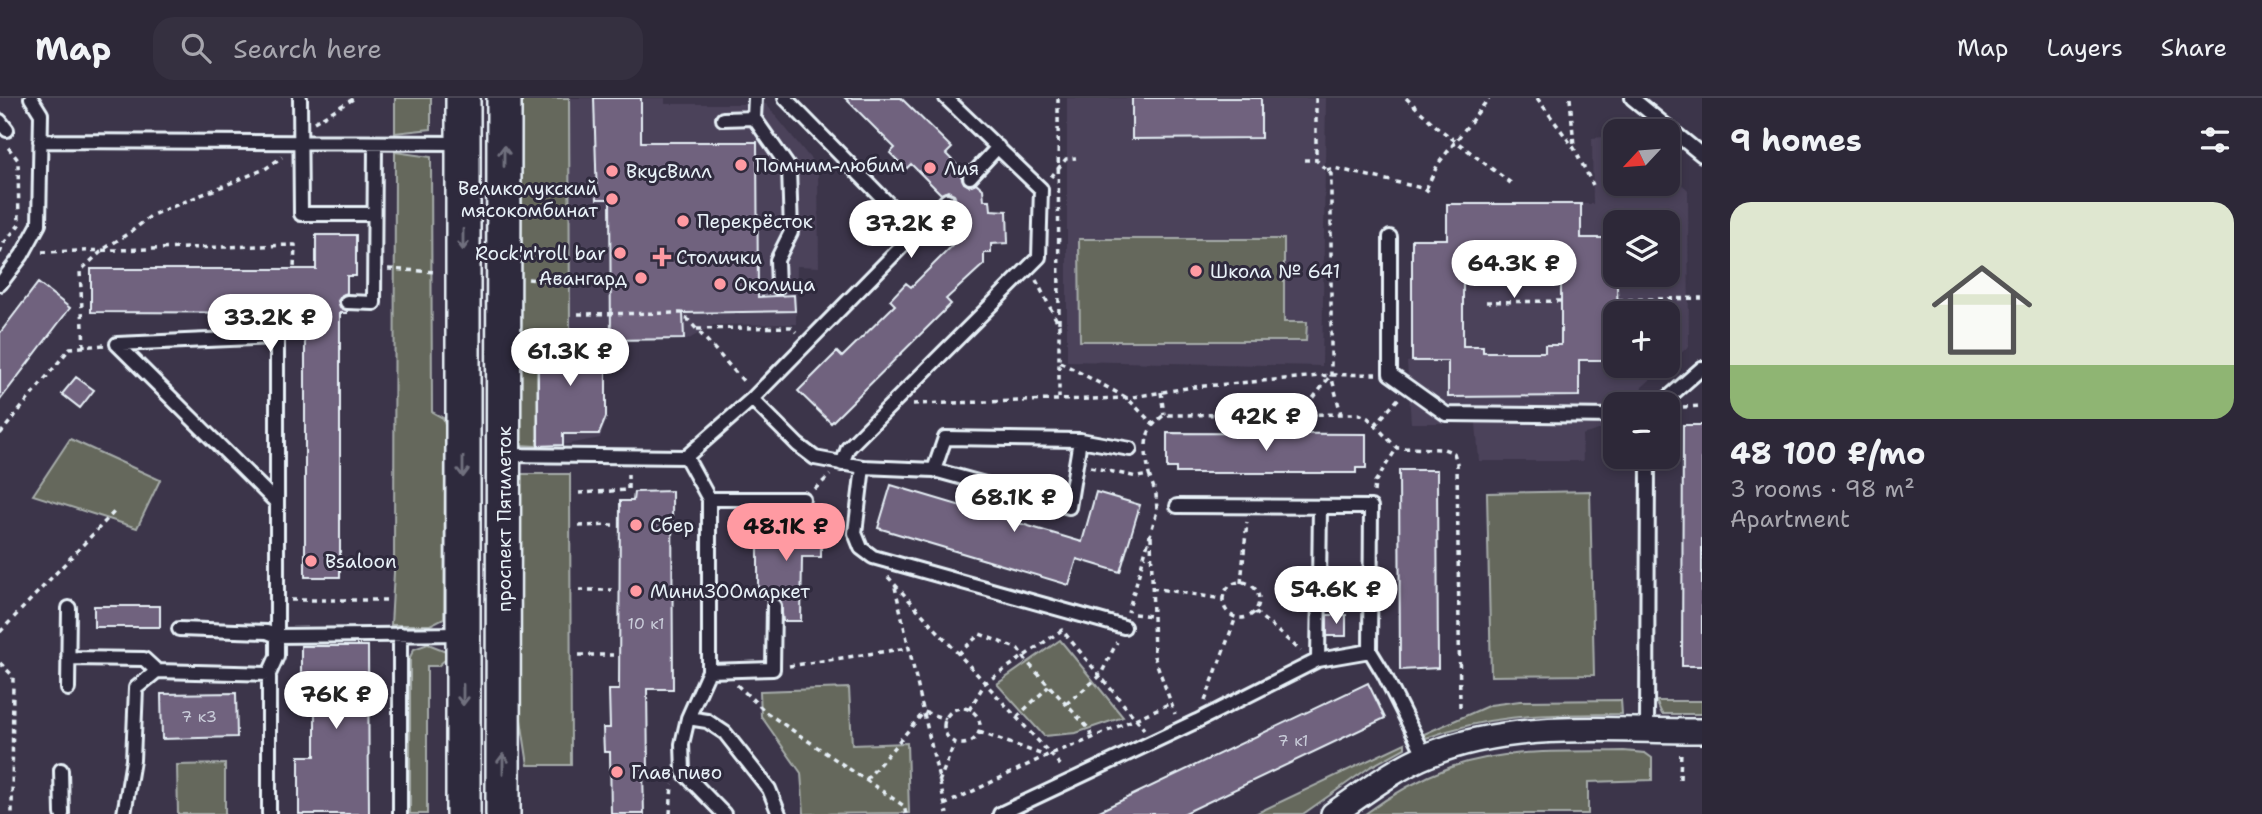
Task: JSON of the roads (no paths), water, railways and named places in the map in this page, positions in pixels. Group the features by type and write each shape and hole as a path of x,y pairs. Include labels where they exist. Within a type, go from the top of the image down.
{"street":[{"path":"463,98 463,814"},
{"name":"проспект Пятилеток","path":"503,814 504,98"},
{"path":"1333,814 1425,756 1461,743 1514,733 1702,731"}],"lane":[{"path":"0,284 22,255 38,224 41,114 31,98"},
{"path":"300,98 300,214 374,214"},
{"path":"755,98 754,118 789,168 791,232 777,260 778,288"},
{"path":"785,98 916,232"},
{"path":"842,464 848,448 1039,257 1041,189 946,98"},
{"path":"1632,98 1702,155"},
{"path":"723,119 754,118"},
{"path":"40,141 463,143"},
{"path":"347,302 374,303 375,143"},
{"path":"970,177 998,147"},
{"path":"504,455 685,457 752,399 947,200"},
{"path":"1390,237 1390,374 1446,415 1603,416"},
{"path":"269,814 269,674 277,656 277,337 117,344 276,503"},
{"path":"1675,392 1702,368"},
{"path":"752,399 798,445 815,458 863,467 934,470 1069,507 1080,440"},
{"path":"934,470 945,438 1080,440 1130,449"},
{"path":"685,457 709,499 715,671 688,718 682,744 683,772 724,814"},
{"path":"863,467 855,533 861,548 873,557 1124,628"},
{"path":"1647,731 1648,469"},
{"path":"709,499 803,499"},
{"path":"1177,506 1371,507 1370,652 1425,756"},
{"path":"1316,661 1320,507"},
{"path":"715,671 774,668 774,606"},
{"path":"68,689 69,608"},
{"path":"179,629 267,632 277,636 463,634"},
{"path":"400,635 400,814"},
{"path":"1000,814 1181,729 1316,661 1370,652"},
{"path":"68,658 144,659 157,671"},
{"path":"124,814 133,760 136,688 157,671 269,674"},
{"path":"688,718 707,721 725,733 769,789 779,814"},
{"path":"61,770 62,814"}],"place":[{"name":"Помним-любим","path":"741,165"},
{"name":"Лия","path":"930,168"},
{"name":"ВкусВилл","path":"612,171"},
{"name":"Великолукский мясокомбинат","path":"612,199"},
{"name":"Перекрёсток","path":"683,221"},
{"name":"Rock'n'roll bar","path":"620,253"},
{"name":"Столички","path":"662,257"},
{"name":"Школа № 641","path":"1196,271"},
{"name":"Авангард","path":"641,278"},
{"name":"Околица","path":"720,284"},
{"name":"Сбер","path":"636,525"},
{"name":"Bsaloon","path":"311,561"},
{"name":"МиниЗООмаркет","path":"636,591"},
{"name":"Глав пиво","path":"617,772"}]}
